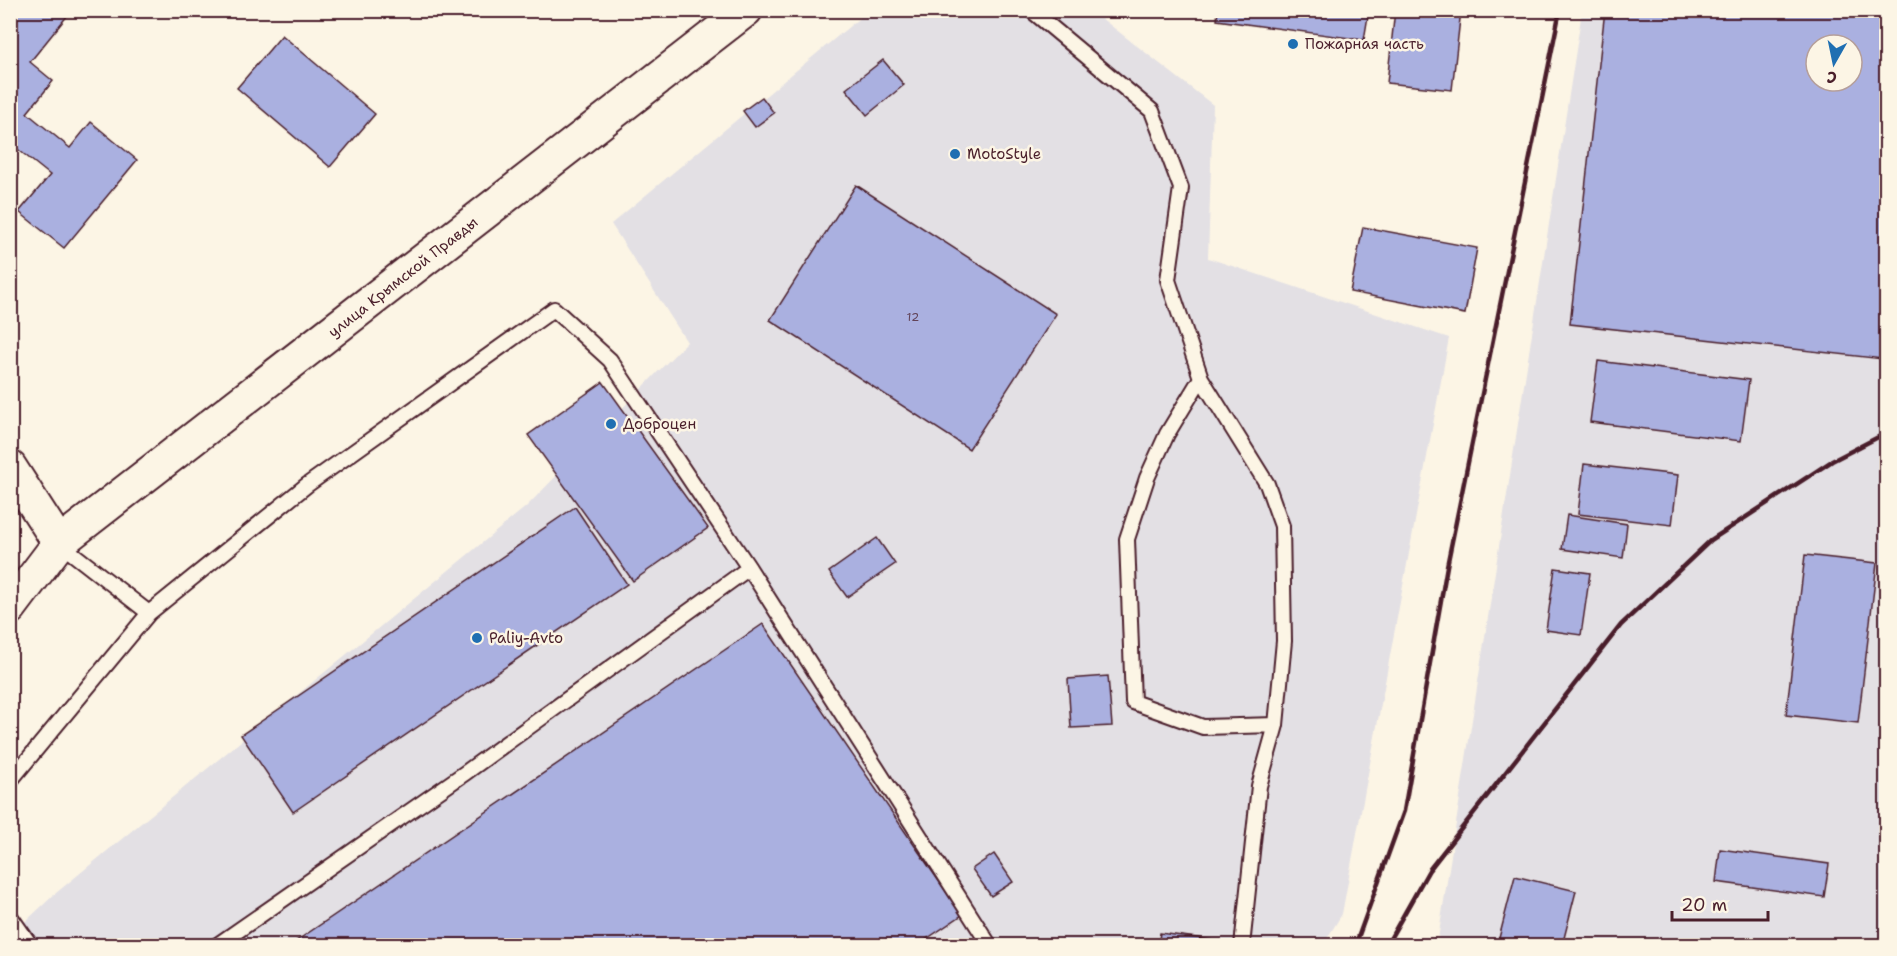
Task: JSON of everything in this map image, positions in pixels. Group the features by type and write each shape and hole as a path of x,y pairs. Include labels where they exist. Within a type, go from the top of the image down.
{"street":[{"name":"улица Крымской Правды","path":"10,609 59,543 746,10"},
{"path":"10,467 59,543"}],"lane":[{"path":"1031,10 1152,111 1181,188 1168,280 1201,378 1267,484 1282,526 1284,641 1276,725 1259,786 1242,945"},
{"path":"10,781 149,613 307,485 554,309 610,360 749,568 990,945"},
{"path":"1201,378 1167,434 1147,478 1127,539 1133,702 1203,727 1276,725"},
{"path":"59,543 149,613"},
{"path":"216,945 465,773 749,568"},
{"path":"10,916 31,945"}],"shaded area":[{"path":"868,11 1092,11 1213,105 1208,258 1449,338 1342,914 1323,945 11,946 11,935 56,893 527,506 687,342 611,224"},
{"path":"1582,11 1886,11 1886,945 1437,946"}],"building":[{"path":"10,10 72,10 30,62 53,81 27,113 70,148 91,122 137,160 64,248 19,212 50,175 10,143"},
{"path":"1218,10 1369,10 1364,40 1217,20"},
{"path":"1395,10 1461,10 1452,90 1387,83"},
{"path":"1605,10 1886,10 1886,333 1883,359 1570,324"},
{"path":"282,35 375,114 330,167 237,88"},
{"path":"883,60 904,85 867,115 846,89"},
{"path":"762,97 774,113 755,127 743,111"},
{"path":"856,185 1056,314 969,449 770,320"},
{"path":"1363,227 1477,248 1465,314 1350,292"},
{"path":"1598,361 1749,380 1741,441 1590,422"},
{"path":"603,382 708,528 633,581 528,435"},
{"path":"1584,464 1678,475 1672,525 1578,514"},
{"path":"575,507 627,584 293,812 241,735"},
{"path":"1567,515 1627,524 1623,558 1562,549"},
{"path":"877,538 895,564 847,597 829,572"},
{"path":"1805,555 1877,563 1858,723 1786,715"},
{"path":"1555,568 1590,573 1581,635 1546,630"},
{"path":"763,624 962,915 916,946 289,946"},
{"path":"1108,676 1112,726 1071,728 1068,679"},
{"path":"1720,849 1829,864 1824,897 1716,882"},
{"path":"994,854 1013,882 991,896 972,869"},
{"path":"1515,876 1576,891 1562,946 1497,946"},
{"path":"1160,933 1211,940 1211,946 1158,946"}],"railway":[{"path":"1355,946 1404,811 1447,566 1560,10"},
{"path":"1386,946 1429,870 1621,625 1711,540 1832,461 1886,433"}],"place":[{"name":"Пожарная часть","path":"1293,44"},
{"name":"MotoStyle","path":"955,154"},
{"name":"Доброцен","path":"611,424"},
{"name":"Paliy-Avto","path":"477,638"}]}
